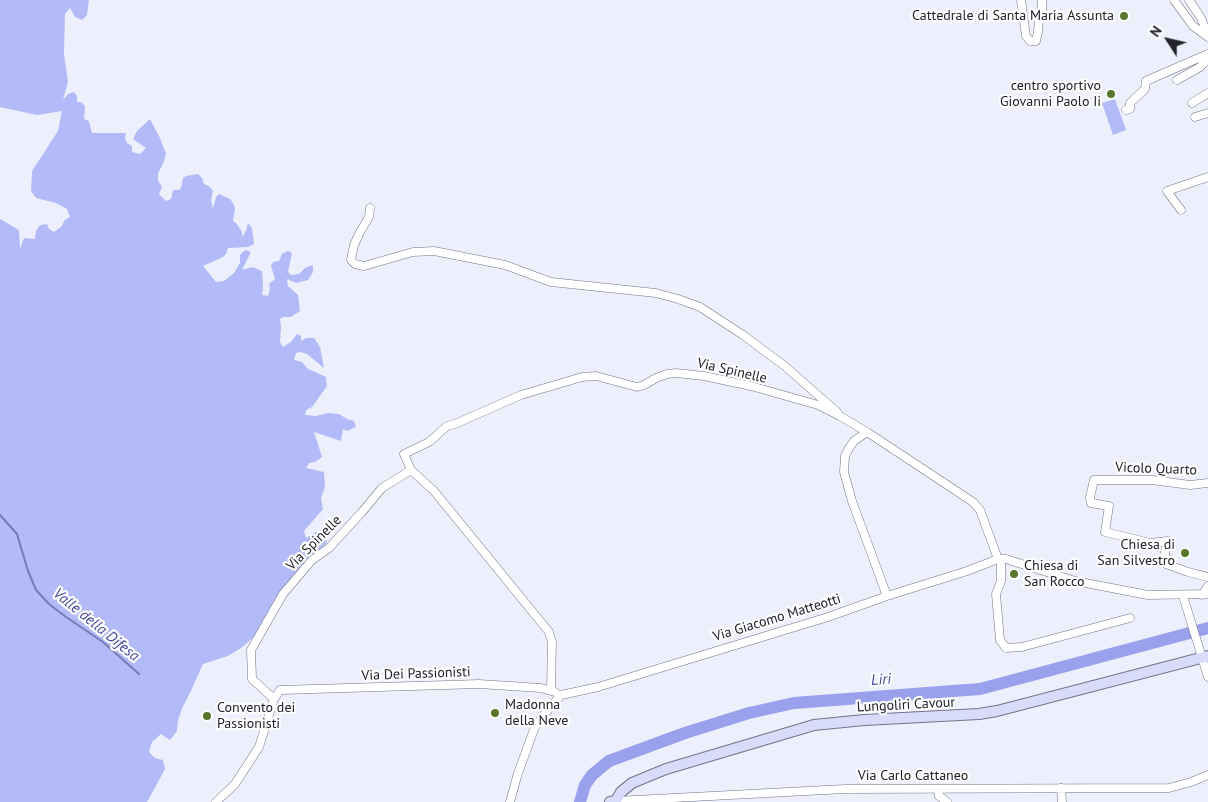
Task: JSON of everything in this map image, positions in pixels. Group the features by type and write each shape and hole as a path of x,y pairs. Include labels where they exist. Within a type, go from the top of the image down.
{"street":[{"path":"1021,0 1026,36 1030,40 1036,41 1042,11 1042,0"},
{"path":"1174,0 1193,26 1208,36"},
{"path":"1189,0 1201,18 1208,36"},
{"path":"1126,110 1130,109 1130,103 1145,89 1146,82 1208,54"},
{"path":"1177,80 1200,67 1208,59"},
{"path":"1192,103 1208,92"},
{"path":"1195,117 1208,113"},
{"path":"1181,210 1167,191 1208,177"},
{"path":"370,208 370,217 354,245 351,260 354,264 364,266 413,252 434,251 505,265 551,282 656,293 678,299 700,307 743,334 786,367 840,416"},
{"name":"Via Spinelle","path":"274,699 252,679 251,650 282,594 312,560 329,548 382,488 411,470 404,454 429,442 447,426 521,394 582,377 596,376 637,387 667,374 704,376 751,386 818,405 867,432 973,502 980,510 999,559"},
{"path":"867,432 854,441 849,448 843,463 844,472 852,501 887,596"},
{"path":"411,470 434,491 549,632 552,642 551,690"},
{"name":"Vicolo Quarto","path":"1208,483 1190,485 1152,480 1094,480 1090,497 1091,503 1109,506 1105,532 1150,543 1168,541 1165,551 1166,564 1208,577"},
{"path":"1130,618 1022,647 1006,648 1000,640 996,594 1000,581 999,559 1021,563 1075,581 1148,595 1178,596 1205,594 1208,586"},
{"name":"Via Giacomo Matteotti","path":"561,695 598,687 828,617 999,559"},
{"path":"1178,596 1205,657 1208,677"},
{"name":"Lungoliri Cavour","path":"613,801 632,782 666,768 814,726 864,720 979,714 1205,657"},
{"name":"Via Dei Passionisti","path":"274,699 280,690 479,684 542,688 561,695"},
{"path":"510,802 518,773 535,727 561,695"},
{"path":"216,802 235,784 259,747 274,699"},
{"name":"Via Carlo Cattaneo","path":"613,801 835,789 1169,788 1208,775"},
{"path":"1061,788 1062,802"},
{"path":"938,789 939,796 947,802"}],"shaded area":[{"path":"0,0 89,0 87,15 82,20 75,17 70,8 65,14 64,54 68,82 63,100 68,94 74,92 77,96 77,102 81,102 85,106 84,119 89,121 92,133 126,133 125,139 132,146 132,152 140,154 146,148 133,139 137,131 150,119 166,154 158,173 158,181 162,187 159,194 166,201 171,199 173,190 181,188 183,178 198,174 204,184 213,191 211,200 213,209 216,197 219,194 230,199 235,208 233,221 242,232 242,237 248,223 252,228 254,244 248,247 228,248 223,257 203,266 216,282 224,281 234,273 240,263 240,255 245,250 251,252 242,270 252,267 262,271 262,295 268,296 269,284 275,279 271,266 273,262 279,261 282,254 288,251 292,253 288,272 291,275 299,274 305,268 313,265 313,272 308,280 296,283 287,279 288,286 298,295 300,311 291,317 280,319 280,342 283,347 291,342 297,334 301,336 301,341 306,338 314,338 320,347 324,368 307,354 301,352 296,353 294,360 302,362 308,369 326,377 327,386 312,407 306,410 305,415 339,414 354,421 356,427 347,431 343,429 341,441 314,432 322,457 315,462 309,463 306,468 324,472 325,487 321,498 323,509 304,531 306,538 316,532 325,534 327,543 314,554 284,588 271,606 254,637 228,656 203,664 183,706 178,720 177,731 170,740 161,734 152,742 149,752 155,758 163,760 165,769 147,802 0,802 0,219 19,230 20,249 24,238 35,239 36,231 40,225 47,224 49,229 54,232 70,217 67,209 56,203 36,198 31,191 32,171 58,131 62,111 37,115 0,107"},
{"path":"1115,99 1126,130 1113,135 1102,103"}],"waterway":[{"name":"Valle della Difesa","path":"0,515 17,534 36,590 49,604 103,642 139,674"},
{"name":"Liri","path":"580,802 585,785 592,775 609,761 685,733 749,713 794,703 980,689 1208,628"}],"place":[{"name":"Cattedrale di Santa Maria Assunta","path":"1124,16"},
{"name":"centro sportivo Giovanni Paolo Ii","path":"1111,94"},
{"name":"Chiesa di San Silvestro","path":"1185,553"},
{"name":"Chiesa di San Rocco","path":"1014,574"},
{"name":"Madonna della Neve","path":"495,713"},
{"name":"Convento dei Passionisti","path":"207,716"}]}
